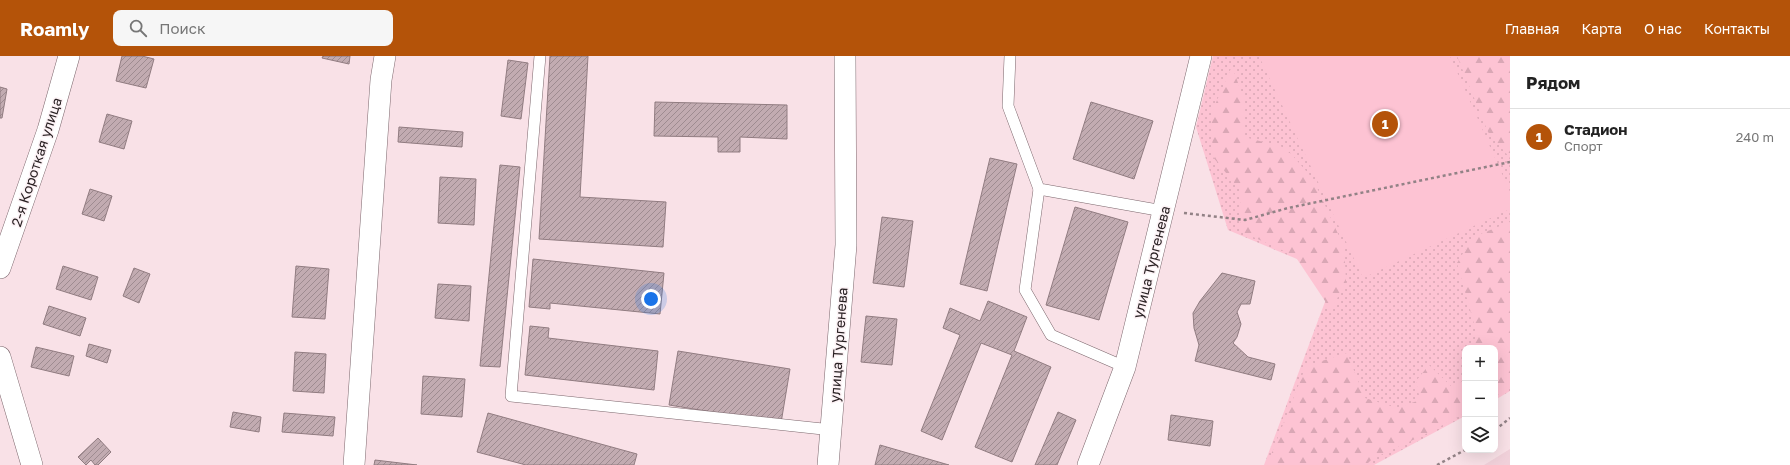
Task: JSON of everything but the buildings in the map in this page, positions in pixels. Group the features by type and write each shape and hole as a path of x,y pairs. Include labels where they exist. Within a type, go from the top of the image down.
{"street":[{"name":"2-я Короткая улица","path":"0,268 48,130 69,56"},
{"path":"354,465 380,80 385,56"},
{"name":"улица Тургенева","path":"828,465 846,245 845,56"},
{"name":"улица Тургенева","path":"1088,465 1125,367 1201,56"},
{"path":"0,357 32,465"}],"lane":[{"path":"540,56 511,396 832,430"},
{"path":"1010,56 1008,106 1039,190 1025,290 1051,336 1125,367"},
{"path":"1039,190 1163,211"}],"path":[{"path":"1163,211 1245,220 1288,208 1510,162"},
{"path":"1498,428 1510,418"},
{"path":"1438,465 1462,452"}],"shaded area":[{"path":"1510,449 1510,465 1484,465"}],"green space":[{"path":"1213,56 1510,56 1510,391 1498,398 1498,345 1462,345 1462,418 1374,465 1264,465 1335,275 1228,230 1196,127"},
{"path":"1259,56 1450,56 1510,192 1510,209 1363,278"},
{"path":"1457,56 1510,56 1510,158 1488,132"},
{"path":"1232,66 1243,97 1244,137 1286,148 1313,179 1344,247 1346,282 1331,310 1295,256 1240,231 1240,190 1213,157 1211,114"},
{"path":"1510,222 1510,387 1498,395 1498,345 1470,345 1478,338 1457,263 1473,237"},
{"path":"1347,353 1365,398 1397,408 1420,400 1416,381 1429,365 1453,388 1462,381 1462,415 1428,433 1372,459 1366,465 1267,465 1306,366"}],"place":[{"name":"Стадион","path":"1385,124"}]}
